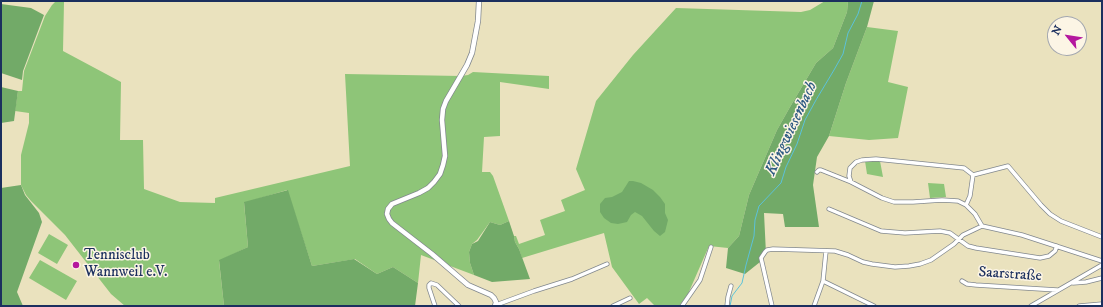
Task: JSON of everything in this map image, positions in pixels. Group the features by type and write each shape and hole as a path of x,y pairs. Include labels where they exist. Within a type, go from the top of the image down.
{"street":[{"path":"479,1 478,21 472,52 467,65 446,101 443,110 442,120 445,156 440,174 434,182 423,191 392,204 388,209 387,214 389,219 468,285 491,295 494,298 496,305 572,279 607,264"},
{"path":"851,182 849,176 850,168 856,162 876,159 964,168 973,175"},
{"path":"973,175 1008,166 1040,205 1050,214 1061,221 1102,237"},
{"path":"817,172 821,170 894,202 942,200 958,201 966,205 975,214 982,226"},
{"path":"966,205 970,196 973,175"},
{"path":"829,209 881,231 905,233 940,231 950,234 968,246 976,248 1040,258 1049,256 1055,251 1057,246"},
{"path":"772,306 761,258 767,250 773,249 835,251 872,264 895,267 908,266 931,260 954,244 963,235 982,226 1022,235 1102,261"},
{"path":"682,306 700,280 711,247"},
{"path":"815,306 823,281 826,250"},
{"path":"1031,306 1102,265"},
{"path":"1072,283 1086,282 1102,278"},
{"path":"823,281 874,306"},
{"name":"Saarstraße","path":"962,281 967,284 976,285 1057,290"},
{"path":"435,306 429,288 431,283 437,285 459,306"},
{"path":"727,306 731,286"},
{"path":"613,306 630,298"},
{"path":"1079,306 1102,304"}],"green space":[{"path":"825,1 848,1 847,12 833,48 816,63 777,130 749,195 739,236 728,248 709,246 688,294 679,306 655,306 647,298 639,304 612,267 604,233 522,258 514,236 516,236 519,244 545,235 540,220 565,211 561,200 585,190 576,169 596,101 633,55 676,8 801,12 810,10"},
{"path":"848,1 874,1 867,27 846,83 829,136 817,157 813,185 819,227 785,227 783,214 764,213 766,254 760,262 745,274 726,268 728,248 739,236 749,195 777,130 816,63 833,48 847,12"},
{"path":"55,2 64,2 63,51 121,82 120,140 143,140 144,189 180,202 215,203 215,198 350,166 345,74 461,76 468,75 473,72 549,76 549,89 500,82 500,136 484,137 482,172 490,172 493,176 509,221 500,225 490,222 477,240 472,244 469,252 470,263 474,275 421,255 418,283 393,267 377,274 355,259 312,266 287,190 244,203 248,247 219,261 224,306 125,306 111,294 65,235 31,201 21,185 21,155 29,123 29,113 15,111 18,91 22,91 24,71 45,16"},
{"path":"1,4 31,8 44,15 23,71 22,80 1,73"},
{"path":"867,27 898,31 888,82 908,87 898,138 869,140 829,136 846,83"},
{"path":"1,87 18,91 14,121 1,123"},
{"path":"865,161 880,161 883,177 867,174"},
{"path":"629,181 641,183 653,190 665,204 665,213 668,220 665,232 660,236 642,216 635,212 631,215 627,222 618,224 611,223 604,218 600,212 600,204 605,198 612,197 622,192"},
{"path":"928,183 944,184 946,197 930,198"},
{"path":"21,185 25,195 39,213 42,222 17,292 23,306 1,306 1,188"},
{"path":"288,190 312,266 354,259 377,274 393,267 418,283 415,306 224,306 219,260 248,247 244,202"},
{"path":"509,221 515,242 530,279 492,282 474,275 470,263 469,252 472,244 478,241 490,222 500,225"},
{"path":"49,234 68,245 57,264 38,253"},
{"path":"40,260 77,281 66,300 29,278"}],"waterway":[{"name":"Klingwiesenbach","path":"730,306 732,296 742,283 754,236 755,220 759,206 781,183 805,120 843,54 848,33 858,14 862,1"}],"place":[{"name":"Tennisclub Wannweil e.V.","path":"76,265"}]}
